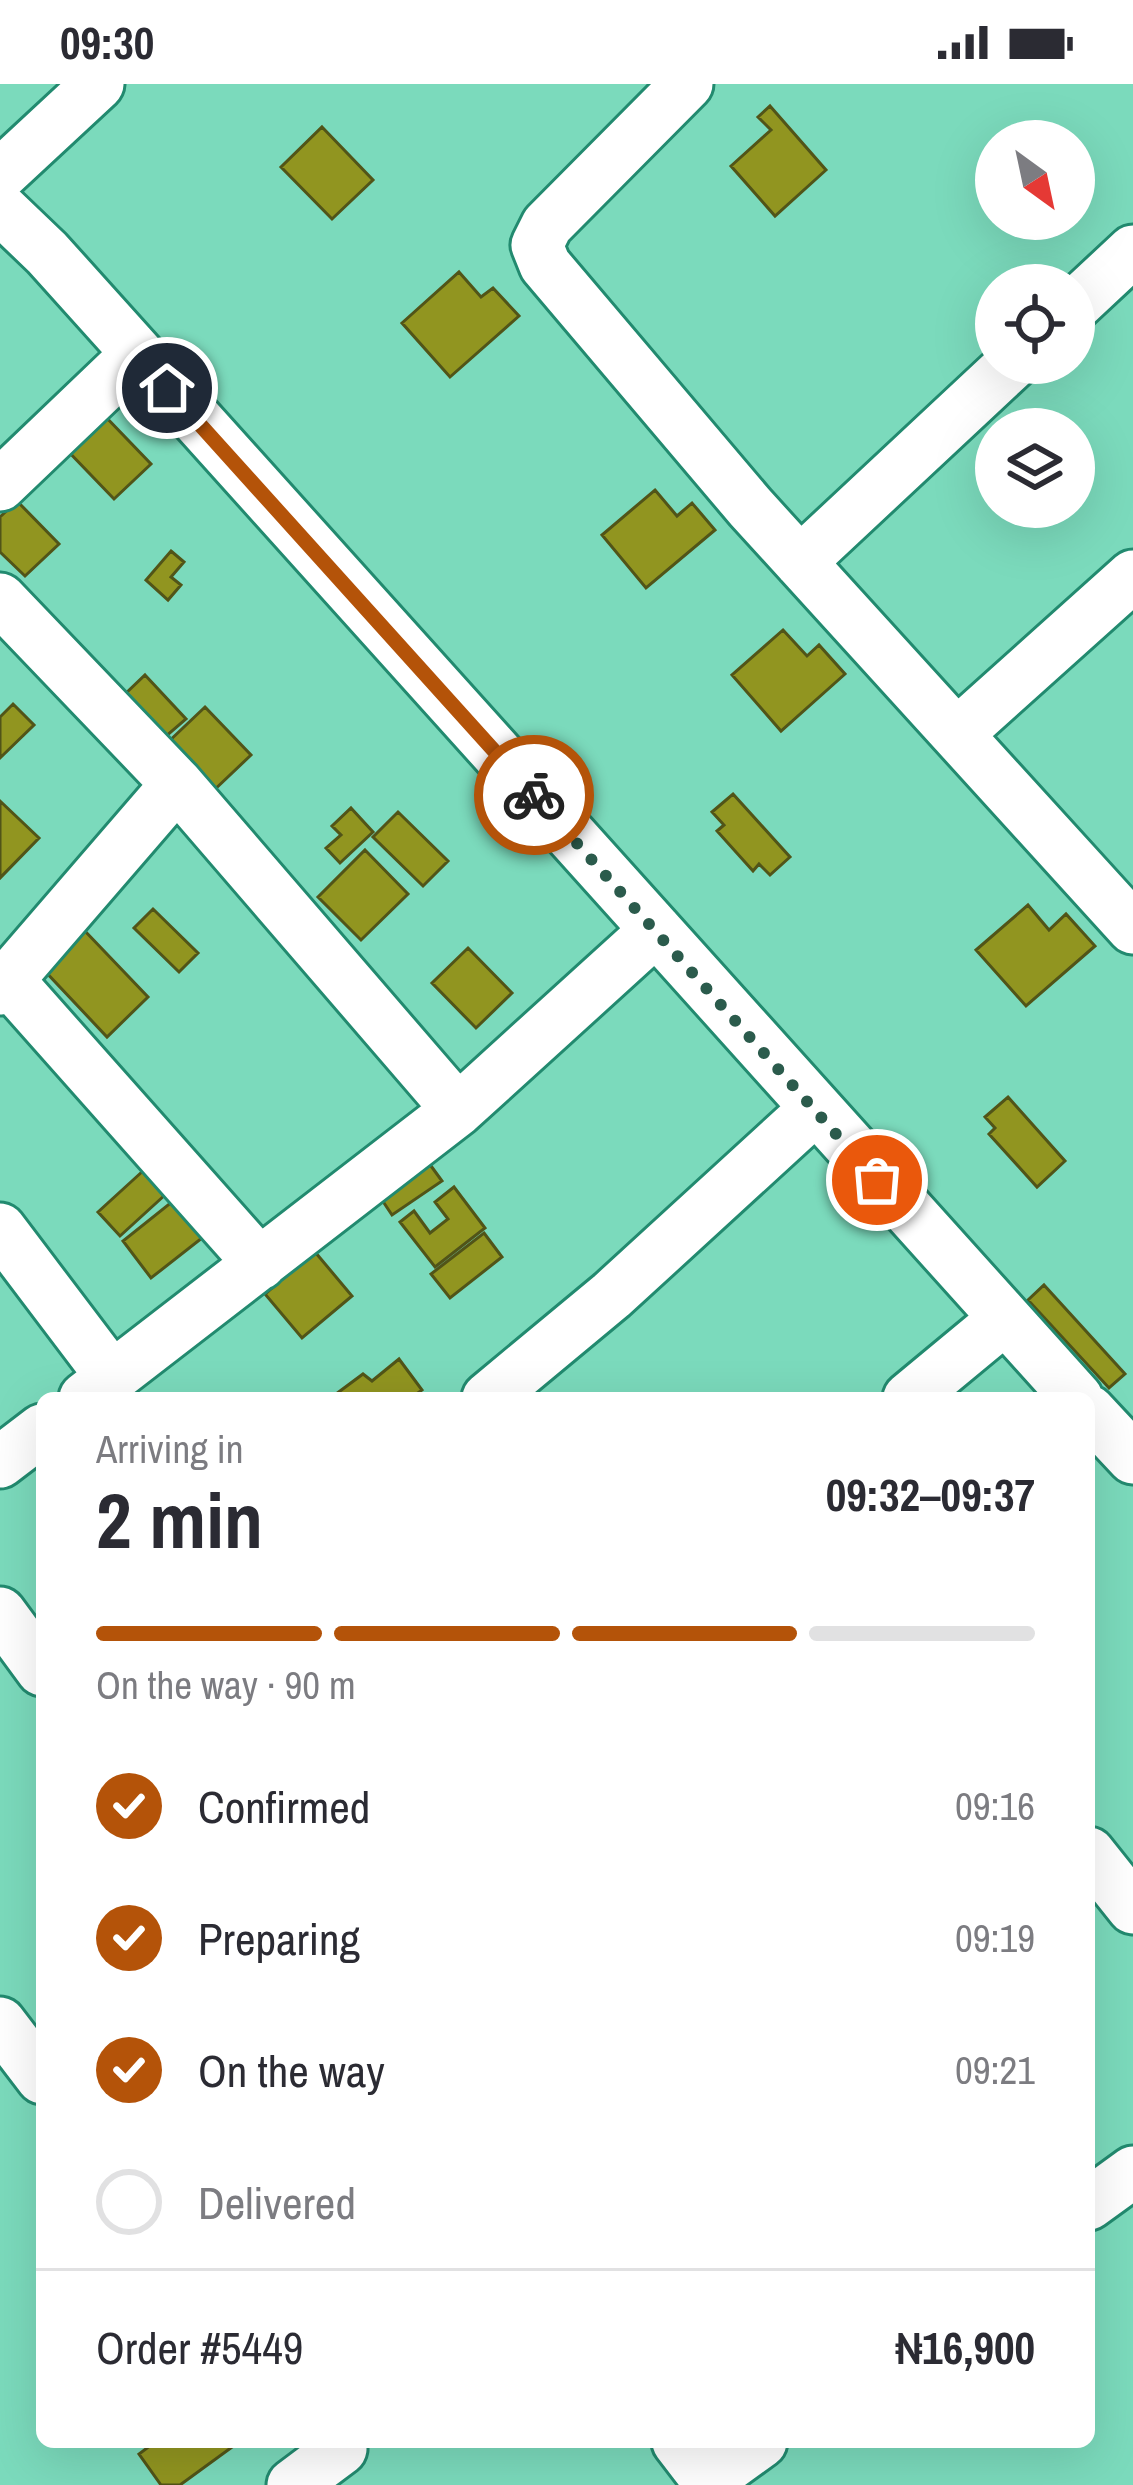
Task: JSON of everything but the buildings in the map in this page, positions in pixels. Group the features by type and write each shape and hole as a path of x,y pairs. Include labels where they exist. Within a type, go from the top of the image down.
{"street":[{"path":"0,175 98,84"},
{"path":"687,84 547,225 537,245 545,266 800,562 956,734 1127,908"},
{"path":"0,208 1071,1392"},
{"path":"1095,286 1133,251"},
{"path":"0,485 136,354"},
{"path":"800,562 991,384"},
{"path":"956,734 1133,576"},
{"path":"0,599 177,784 458,1110"},
{"path":"177,784 4,984 260,1264"},
{"path":"0,1228 98,1388 458,1110 656,930"},
{"path":"495,1392 612,1295 814,1110"},
{"path":"916,1392 1003,1320"},
{"path":"1095,1417 1133,1458"},
{"path":"0,1462 36,1435"},
{"path":"0,1613 36,1662"},
{"path":"0,2023 36,2070"},
{"path":"1095,2200 1133,2172"},
{"path":"699,2469 747,2448"},
{"path":"293,2485 348,2459"}],"way so far":[{"path":"534,795 877,1180"}],"route":[{"path":"167,388 534,795"}]}
